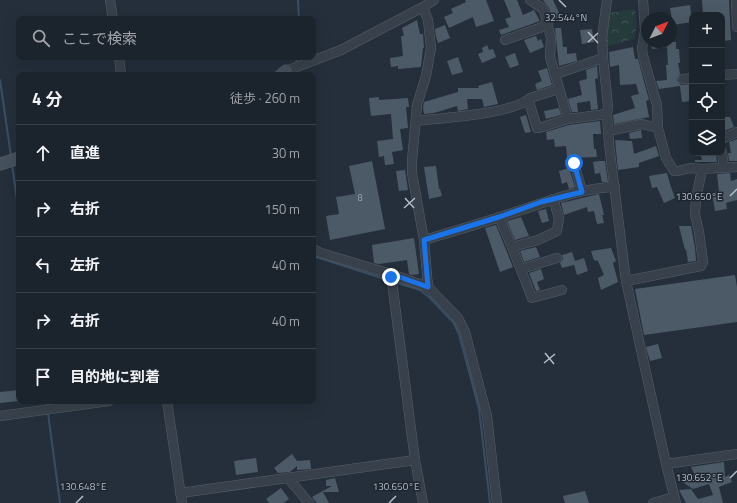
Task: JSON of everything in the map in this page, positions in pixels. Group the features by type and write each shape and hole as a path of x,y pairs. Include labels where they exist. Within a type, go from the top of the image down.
{"street":[{"path":"110,0 113,16"},
{"path":"286,72 302,68 341,50 434,0"},
{"path":"530,0 544,11 551,38 550,57 568,119"},
{"path":"607,0 602,38 603,58 608,106 608,131 626,281 675,500 653,503"},
{"path":"643,0 645,31 642,48 649,80 657,105 658,128 666,158 674,171 690,168 737,168"},
{"path":"736,0 737,27"},
{"path":"423,7 428,20 431,48 426,76 417,105 412,173 424,240 428,287"},
{"path":"505,40 548,25"},
{"path":"556,74 603,58"},
{"path":"118,60 120,72"},
{"path":"725,75 737,74"},
{"path":"416,121 504,110 530,98 559,89"},
{"path":"526,101 530,105 537,128 568,119 607,114"},
{"path":"608,131 642,124 658,128"},
{"path":"725,138 737,132"},
{"path":"722,156 724,168"},
{"path":"2,163 16,159"},
{"path":"574,163 582,192"},
{"path":"626,281 701,266 703,262 695,214 696,199 702,169"},
{"path":"424,240 553,199 582,192 615,187"},
{"path":"512,248 538,240 557,231 559,218 553,199"},
{"path":"499,217 532,298 562,290"},
{"path":"316,250 391,279 428,287 458,318 465,332 486,416 497,503"},
{"path":"521,269 557,258"},
{"path":"391,279 415,460 423,503"},
{"path":"0,416 89,404"},
{"path":"167,404 182,503"},
{"path":"666,464 737,454"},
{"path":"180,493 415,460"},
{"path":"288,478 309,503"}],"green space":[{"path":"635,9 637,26 634,39 604,47 607,13"}],"building":[{"path":"465,0 486,0 494,21 476,27 473,17 449,28 444,17 453,13 451,9 466,2"},
{"path":"504,0 517,0 523,15 534,10 540,21 501,35 499,30 509,27 505,19 511,17"},
{"path":"543,0 553,0 561,17 553,20 549,8"},
{"path":"702,0 729,0 731,40 725,41 725,12 703,12"},
{"path":"690,5 691,12 689,12 689,22 677,24 677,12 671,12 670,8"},
{"path":"417,20 420,34 423,34 424,48 421,67 398,69 398,66 391,67 390,58 403,56 401,36 404,36 402,28"},
{"path":"445,25 450,38 438,43 435,29"},
{"path":"555,28 561,28 563,47 567,47 567,54 576,53 577,61 559,66"},
{"path":"592,29 594,42 582,44 580,30"},
{"path":"536,36 538,41 541,39 544,47 530,53 524,40"},
{"path":"487,45 489,50 493,49 496,57 482,63 478,54 483,52 482,48"},
{"path":"633,47 635,59 638,59 649,100 646,101 649,117 614,124 613,115 635,108 631,96 639,94 636,84 620,85 619,65 610,67 609,52"},
{"path":"667,48 679,49 680,63 678,63 680,74 677,80 681,85 689,84 689,101 682,102 680,86 659,89 656,81 667,80 666,65 668,65"},
{"path":"515,53 519,65 510,68 505,57"},
{"path":"458,57 463,72 452,75 447,61"},
{"path":"597,66 598,78 595,79 598,109 591,110 590,101 577,103 578,112 572,112 568,99 582,95 579,81 587,79 586,70"},
{"path":"547,68 552,85 537,90 535,84 542,81 538,71"},
{"path":"492,82 498,104 484,107 482,99 467,99 468,109 458,111 457,106 434,113 424,114 424,102 458,92 458,88 479,88 478,86"},
{"path":"379,97 379,100 408,98 409,107 406,107 408,128 400,129 403,150 392,152 394,164 385,165 384,156 379,157 377,141 393,139 391,114 371,116 369,98"},
{"path":"559,108 561,115 546,119 544,111"},
{"path":"526,115 531,132 525,133 520,117"},
{"path":"725,117 730,117 734,127 725,131"},
{"path":"600,121 601,134 593,134 594,149 596,149 597,157 567,158 566,146 555,147 554,139 547,140 546,132 569,125"},
{"path":"641,130 642,138 630,139 629,133"},
{"path":"737,139 737,161 729,161 728,153 731,153 729,142"},
{"path":"615,140 632,141 634,154 656,146 659,156 639,163 639,167 618,170"},
{"path":"701,156 716,156 717,162 695,162 695,160 702,160"},
{"path":"372,161 385,229 330,240 326,216 339,214 336,197 355,194 349,166"},
{"path":"605,161 608,182 602,182 600,173 595,174 593,162"},
{"path":"436,166 439,189 442,196 429,199 424,167"},
{"path":"569,168 575,187 569,189 567,182 562,184 559,171"},
{"path":"405,170 408,190 399,191 396,171"},
{"path":"667,173 675,198 664,203 657,187 652,188 649,176"},
{"path":"730,173 731,181 737,179 737,200 726,203 727,209 715,211 712,193 719,192 717,174"},
{"path":"599,194 604,215 602,215 604,223 597,224 594,211 588,212 587,207 564,215 561,203"},
{"path":"546,209 549,221 542,223 538,211"},
{"path":"521,217 529,236 515,240 507,221"},
{"path":"496,225 513,267 500,272 485,228"},
{"path":"679,226 691,226 696,261 688,262 686,249 685,250"},
{"path":"414,238 419,274 409,274 407,260 379,264 374,263 372,245"},
{"path":"536,247 540,257 524,262 520,251"},
{"path":"611,248 616,261 613,263 618,282 601,290 598,278 604,275 598,261 594,260 591,251"},
{"path":"572,252 575,261 584,258 588,271 577,275 574,265 562,268 560,263 563,259 562,255"},
{"path":"541,269 544,279 537,282 540,290 536,291 529,273"},
{"path":"735,275 737,287 737,322 644,335 635,289"},
{"path":"658,344 662,358 650,361 646,347"},
{"path":"16,390 16,401 0,403 0,392"},
{"path":"292,454 297,461 310,460 311,469 297,470 297,466 290,472 278,473 274,468"},
{"path":"256,458 258,472 236,475 234,461"},
{"path":"724,462 725,477 729,475 732,482 719,487 723,503 686,503 679,490 691,489 698,499 713,495 709,484 693,489 681,481 687,474 695,475 691,467"},
{"path":"335,478 339,492 323,492 329,503 317,503 312,497 332,486 326,486 326,480"},
{"path":"281,488 289,499 283,503 269,503 266,499"},
{"path":"585,491 589,503 565,503 563,496"}],"waterway":[{"path":"298,0 299,16"},
{"path":"296,64 297,60"},
{"path":"0,80 11,156"},
{"path":"12,165 16,192"},
{"path":"316,257 388,280"},
{"path":"394,282 420,290 430,298 453,322 459,334 479,409 490,503"},
{"path":"48,413 60,503"}],"route":[{"path":"391,277 391,274 428,287 424,240 525,209 541,202 582,192 574,163"}]}
